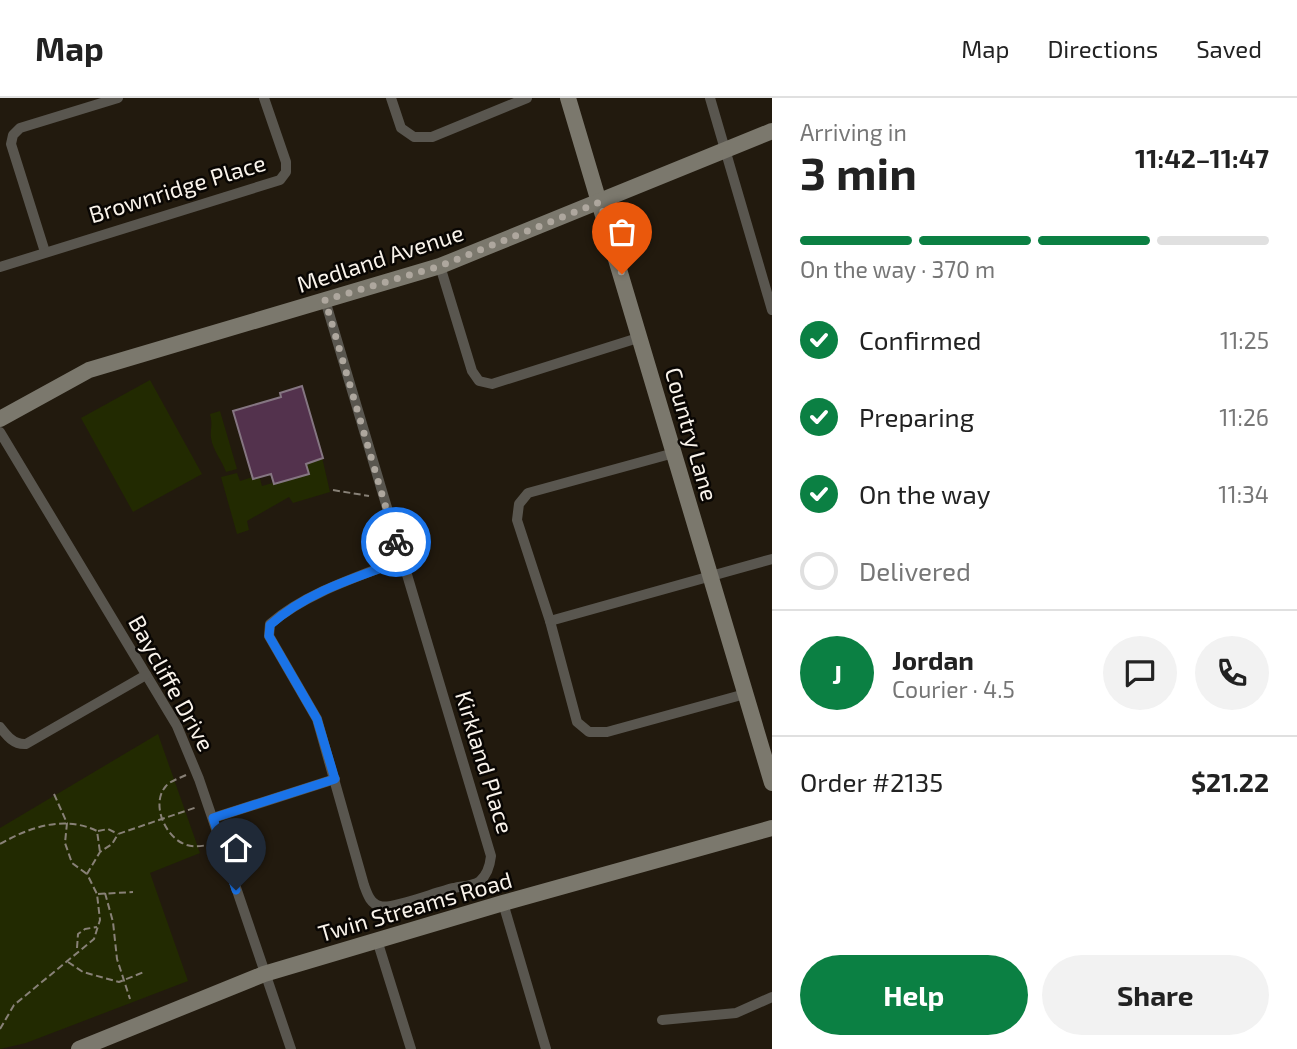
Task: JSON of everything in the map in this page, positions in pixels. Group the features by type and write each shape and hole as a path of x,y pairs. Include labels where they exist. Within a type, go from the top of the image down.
{"street":[{"path":"45,252 10,144 13,135 20,128 118,98"},
{"name":"Brownridge Place","path":"0,267 280,180 286,172 286,162 264,98"},
{"path":"391,98 401,128 414,137 432,137 527,98"},
{"name":"Country Lane","path":"568,98 772,783"},
{"path":"710,98 768,281 772,310"},
{"name":"Medland Avenue","path":"0,419 89,370 440,266 772,131"},
{"path":"440,266 472,371 479,381 492,384 641,337"},
{"name":"Kirkland Place","path":"325,300 491,856 483,879 476,884 390,906 380,906 374,903 364,885 317,719 269,636 270,625 281,615 342,582 401,561"},
{"name":"Baycliffe Drive","path":"0,432 177,726 213,818 291,1049"},
{"path":"674,453 528,493 519,504 517,520 550,621 577,722 589,732 607,732 745,694"},
{"path":"550,621 772,559"},
{"path":"0,727 10,739 20,745 26,744 146,675"},
{"path":"213,818 335,779"},
{"name":"Twin Streams Road","path":"79,1049 264,974 503,903 772,828"},
{"path":"503,903 546,1049"},
{"path":"377,940 411,1049"},
{"path":"662,1020 736,1013 772,997"}],"path":[{"path":"333,490 369,496"},
{"path":"196,770 166,785 160,799 162,819 171,834 182,844 221,844"},
{"path":"0,1029 14,1005 94,939 100,920 97,894 88,874 72,863 65,843 67,822 54,794"},
{"path":"88,874 100,852 112,844 118,834 208,804"},
{"path":"0,844 40,826 67,822 97,831 108,829 118,834"},
{"path":"97,831 100,852"},
{"path":"97,894 133,892"},
{"path":"105,893 113,922 117,959 130,999"},
{"path":"77,948 78,934 85,929 98,927"},
{"path":"67,961 83,972 119,982 144,972"}],"green space":[{"path":"150,380 202,474 133,512 81,418"},
{"path":"220,411 237,469 226,472 211,438 210,414"},
{"path":"322,457 330,492 293,503 289,497 247,521 249,530 237,534 221,477 237,473 240,481 259,475 262,486 304,474 301,463"},
{"path":"158,734 200,853 150,873 188,981 26,1043 0,1049 0,828"}],"building":[{"path":"302,386 323,458 306,464 309,474 274,484 271,474 253,479 233,411 281,397 280,393"}],"way so far":[{"path":"396,542 325,300 440,266 600,202 622,274"}],"route":[{"path":"236,890 213,818 335,779 317,719 269,636 270,625 281,615 342,582 401,561 396,542"}]}
